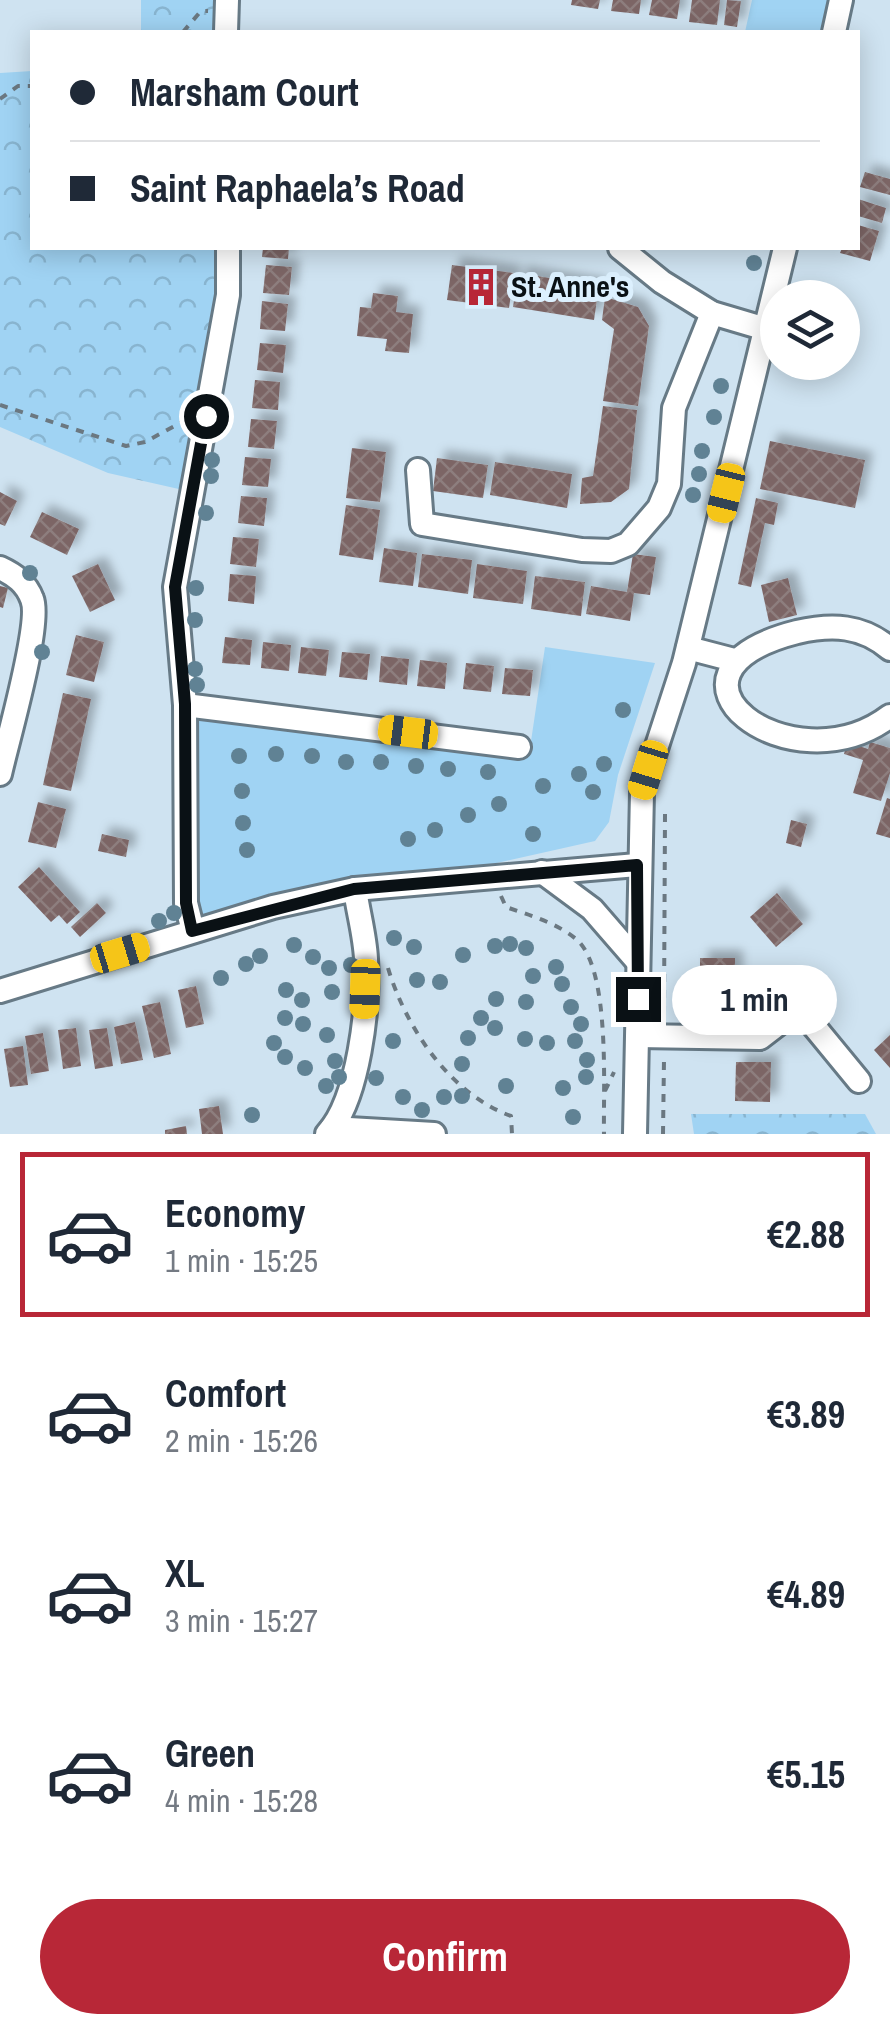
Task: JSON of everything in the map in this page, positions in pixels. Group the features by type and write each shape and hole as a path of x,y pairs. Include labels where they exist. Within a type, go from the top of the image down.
{"street":[{"path":"834,30 842,0"},
{"path":"192,931 186,903 185,704 175,587 228,294 228,250"},
{"path":"622,250 662,282 712,312 760,327"},
{"path":"777,280 784,250"},
{"path":"418,470 422,524 582,550 611,551 628,544 658,508 668,484 674,408 712,312"},
{"path":"635,1134 637,865 642,792 688,648 760,354"},
{"path":"0,568 18,577 34,602 31,640 0,774"},
{"path":"890,649 858,630 812,628 771,639 734,660 727,682 731,705 741,717 794,740 846,736 890,716"},
{"path":"688,648 734,660"},
{"path":"185,704 519,746"},
{"path":"0,991 192,931 354,889 637,865"},
{"path":"542,872 592,909 638,962"},
{"path":"354,889 366,958 364,1020 347,1100 330,1131 434,1134"},
{"path":"638,1036 760,1038 799,1008 860,1081"}],"path":[{"path":"185,30 201,11 226,14"},
{"path":"0,99 18,86 30,86"},
{"path":"0,405 126,446 145,442 170,425 206,416"},
{"path":"663,1134 665,803"},
{"path":"491,876 506,906 578,940 593,964 600,1009 604,1134"},
{"path":"387,963 403,1009 435,1058 471,1096 511,1116 512,1134"}],"green space":[{"path":"141,0 226,0 226,30 141,30"},
{"path":"752,0 841,0 834,30 745,30"},
{"path":"30,71 30,250 227,250 192,492 108,473 0,427 0,73"},
{"path":"545,647 655,663 618,775 609,822 595,841 193,931 185,705 530,748"},
{"path":"691,1114 865,1114 876,1134 694,1134"}],"building":[{"path":"572,0 600,0 598,9 571,5"},
{"path":"613,0 641,0 639,14 611,11"},
{"path":"652,0 680,0 677,19 649,15"},
{"path":"692,0 720,0 717,25 689,22"},
{"path":"727,0 741,1 737,27 724,25"},
{"path":"865,172 890,179 890,195 860,187"},
{"path":"860,200 886,208 882,223 860,217"},
{"path":"860,226 879,231 870,261 840,253 860,250"},
{"path":"263,250 289,250 288,259 262,257"},
{"path":"266,265 292,267 289,295 263,293"},
{"name":"St. Anne's","path":"452,265 514,273 509,308 447,300"},
{"path":"518,273 599,286 594,320 513,307"},
{"path":"373,293 398,296 396,312 413,314 409,353 385,351 387,339 357,336 360,307 371,308"},
{"path":"605,297 638,307 649,326 638,406 603,401 614,329 602,320"},
{"path":"262,301 288,304 285,331 260,329"},
{"path":"260,343 286,345 283,373 257,370"},
{"path":"255,380 280,382 278,410 252,408"},
{"path":"603,406 637,410 629,489 611,502 580,504 582,478 593,476"},
{"path":"251,419 277,421 274,449 248,447"},
{"path":"770,441 865,460 855,508 760,489"},
{"path":"352,448 386,452 380,502 346,498"},
{"path":"245,457 271,459 268,487 242,485"},
{"path":"437,458 488,465 483,498 433,491"},
{"path":"495,462 572,474 567,508 490,495"},
{"path":"0,492 17,501 5,526 0,524"},
{"path":"241,496 267,498 264,526 238,523"},
{"path":"756,498 778,503 774,525 765,523 751,587 738,584"},
{"path":"346,505 380,510 373,560 339,555"},
{"path":"42,512 79,529 67,555 30,537"},
{"path":"233,537 259,539 256,567 230,564"},
{"path":"384,548 417,553 413,586 379,582"},
{"path":"422,554 472,560 468,594 418,587"},
{"path":"633,554 656,557 650,595 634,593 630,621 586,614 591,586 627,592"},
{"path":"98,564 115,600 90,612 72,576"},
{"path":"477,564 527,571 523,604 473,598"},
{"path":"230,574 256,576 254,604 228,601"},
{"path":"535,576 585,582 581,616 531,609"},
{"path":"788,578 797,615 769,622 761,585"},
{"path":"0,586 8,588 3,608 0,607"},
{"path":"76,635 104,642 94,682 66,675"},
{"path":"225,637 252,640 250,665 222,663"},
{"path":"263,642 291,645 289,671 261,668"},
{"path":"301,647 329,650 326,676 298,673"},
{"path":"342,652 370,654 367,680 339,677"},
{"path":"381,656 409,659 407,685 379,682"},
{"path":"420,660 447,663 445,689 417,686"},
{"path":"466,663 494,666 491,692 463,689"},
{"path":"505,668 533,670 530,696 502,694"},
{"path":"63,693 91,699 71,791 43,785"},
{"path":"847,742 868,749 870,742 890,748 890,773 881,801 853,793 863,760 844,754"},
{"path":"887,798 890,799 890,838 876,834"},
{"path":"38,802 66,809 56,848 28,842"},
{"path":"791,820 807,824 801,847 786,843"},
{"path":"102,834 129,840 126,857 98,851"},
{"path":"39,867 80,912 67,924 59,915 51,922 18,887"},
{"path":"777,893 803,924 776,947 750,917"},
{"path":"97,903 106,913 80,937 71,927"},
{"path":"700,958 735,958 735,1017 691,1017 691,986 700,986"},
{"path":"196,986 204,1024 186,1028 178,990"},
{"path":"160,1002 171,1054 154,1058 142,1006"},
{"path":"135,1022 143,1060 121,1064 114,1027"},
{"path":"76,1028 81,1066 63,1069 58,1030"},
{"path":"107,1028 113,1066 95,1069 89,1030"},
{"path":"43,1033 49,1071 31,1074 25,1036"},
{"path":"890,1035 890,1068 874,1050"},
{"path":"23,1046 28,1085 10,1087 4,1049"},
{"path":"736,1062 771,1062 770,1102 735,1101"},
{"path":"219,1106 223,1134 202,1134 199,1109"},
{"path":"186,1126 187,1134 165,1134 165,1130"}],"place":[{"name":"St. Anne's","path":"481,287"}],"route":[{"path":"206,416 175,587 185,704 186,903 192,931 273,906 354,889 637,865 638,999"}]}
